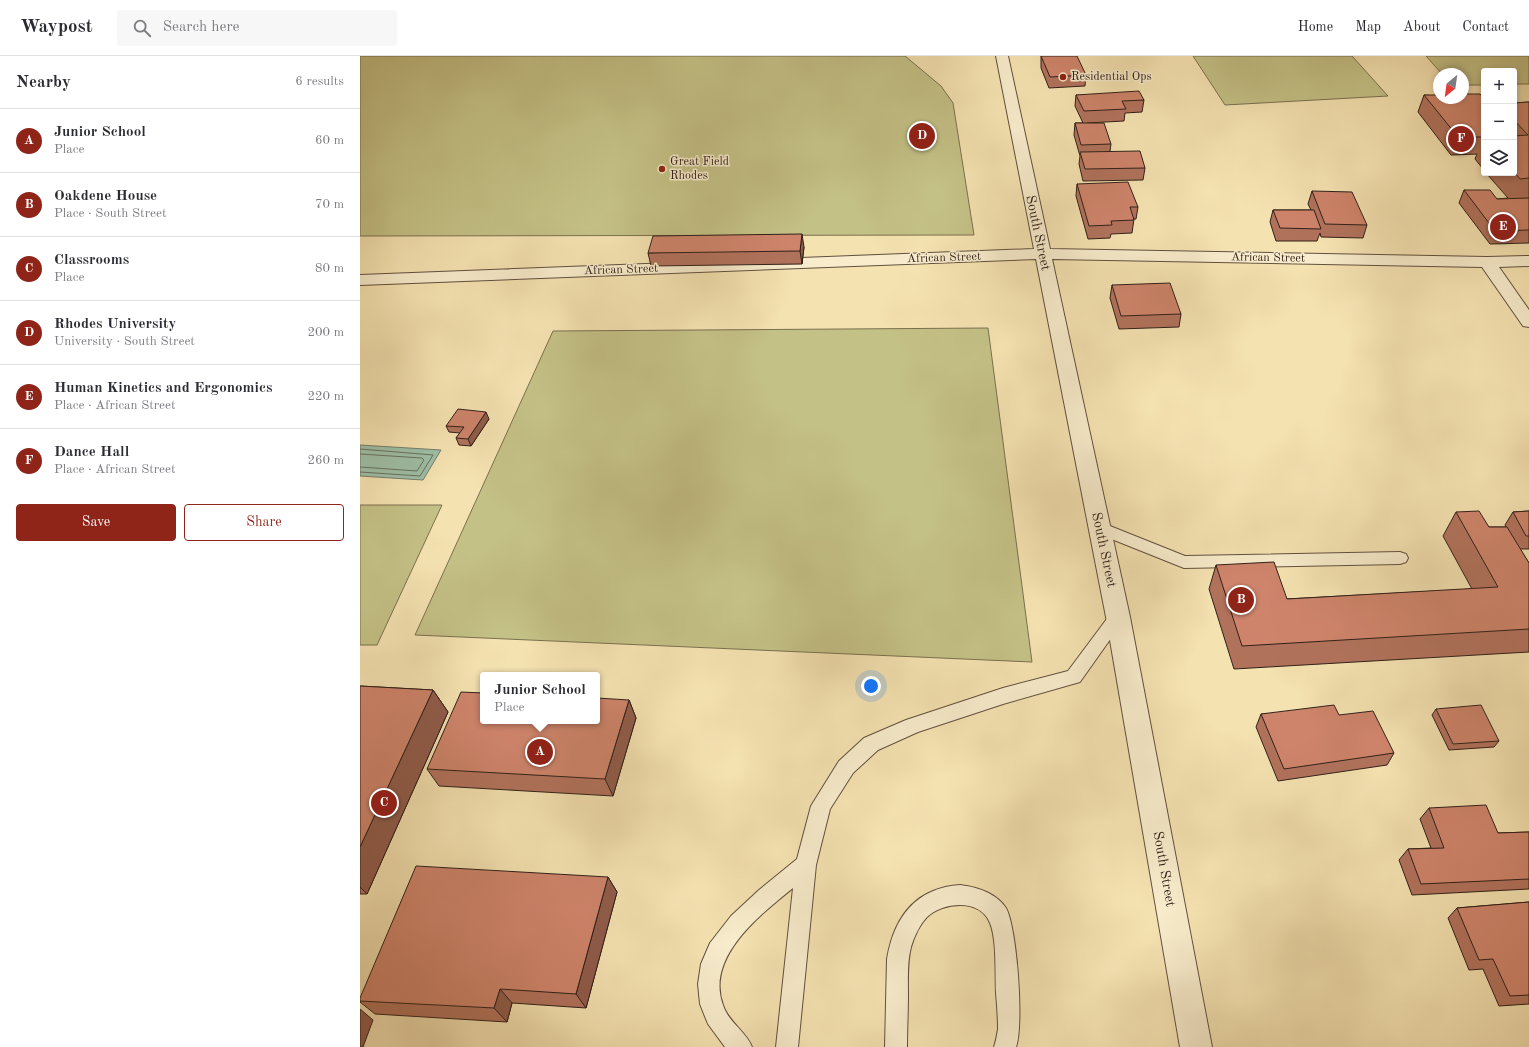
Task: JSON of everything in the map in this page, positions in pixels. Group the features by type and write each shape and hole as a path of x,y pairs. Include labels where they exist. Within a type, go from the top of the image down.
{"street":[{"name":"South Street","path":"1002,56 1118,617 1196,1047"},
{"name":"African Street","path":"360,280 1042,254 1487,262 1529,261"},
{"path":"1487,262 1529,322"}],"lane":[{"path":"1100,528 1184,562 1400,558"},
{"path":"787,1047 806,865 821,806 846,767 872,744 913,726 1003,696 1074,677 1118,617"},
{"path":"741,1047 721,1023 711,1005 710,983 712,964 721,946 746,916 768,895 806,865"},
{"path":"896,1047 898,959 902,941 919,911 928,904 947,896 964,895 976,897 988,904 998,916 1002,933 1009,1026 1005,1047"}],"shaded area":[{"name":"Great Field Rhodes","path":"360,56 905,56 941,86 953,103 974,235 360,236"},
{"path":"1193,56 1352,56 1388,96 1225,105"},
{"path":"1426,56 1529,56 1529,84 1517,84 1517,68 1481,68 1481,85 1469,85 1469,68 1437,68"},
{"path":"988,328 1032,662 415,635 553,331"},
{"path":"360,505 442,505 377,645 360,645"}],"water":[{"path":"360,445 441,450 423,480 360,476"}],"building":[{"path":"1041,56 1077,56 1086,75 1050,77"},
{"path":"1139,91 1144,100 1122,101 1126,109 1084,111 1076,95"},
{"path":"1469,94 1480,94 1481,137 1458,137 1424,95 1433,95 1433,104 1469,104"},
{"path":"1529,102 1529,178 1520,179 1517,176 1517,136 1528,135 1517,123 1517,103"},
{"path":"1075,123 1104,123 1111,144 1081,145"},
{"path":"1140,151 1145,168 1085,169 1080,152"},
{"path":"1128,182 1138,207 1130,207 1134,220 1111,221 1112,225 1089,226 1077,184"},
{"path":"1464,190 1490,190 1497,199 1529,198 1529,230 1495,231"},
{"path":"1312,191 1352,192 1367,225 1325,224"},
{"path":"1273,210 1314,210 1321,229 1280,228"},
{"path":"802,234 800,251 648,253 653,236"},
{"path":"1170,283 1181,314 1121,316 1112,285"},
{"path":"458,409 486,412 468,439 456,438 464,427 446,426"},
{"path":"1479,511 1489,527 1507,527 1529,563 1529,629 1242,646 1216,565 1274,562 1287,599 1498,587 1456,512"},
{"path":"1529,511 1529,536 1526,536 1513,512"},
{"path":"360,686 433,690 360,847"},
{"path":"461,692 480,693 480,724 600,724 600,698 629,700 605,779 427,769"},
{"path":"1334,705 1339,715 1373,711 1394,753 1284,769 1261,714"},
{"path":"1481,705 1499,741 1453,744 1436,709"},
{"path":"1486,805 1498,833 1529,832 1529,879 1421,884 1408,849 1444,848 1429,808"},
{"path":"416,866 608,877 576,994 500,989 494,1008 360,1001"},
{"path":"1529,902 1529,995 1510,996 1493,959 1479,960 1457,908"}],"place":[{"name":"Residential Ops","path":"1063,77"},
{"name":"Rhodes University","path":"922,136"},
{"name":"Dance Hall","path":"1461,139"},
{"name":"Great Field Rhodes","path":"662,169"},
{"name":"Human Kinetics and Ergonomics","path":"1503,227"},
{"name":"Oakdene House","path":"1241,600"},
{"name":"Junior School","path":"540,752"},
{"name":"Classrooms","path":"384,803"}]}
